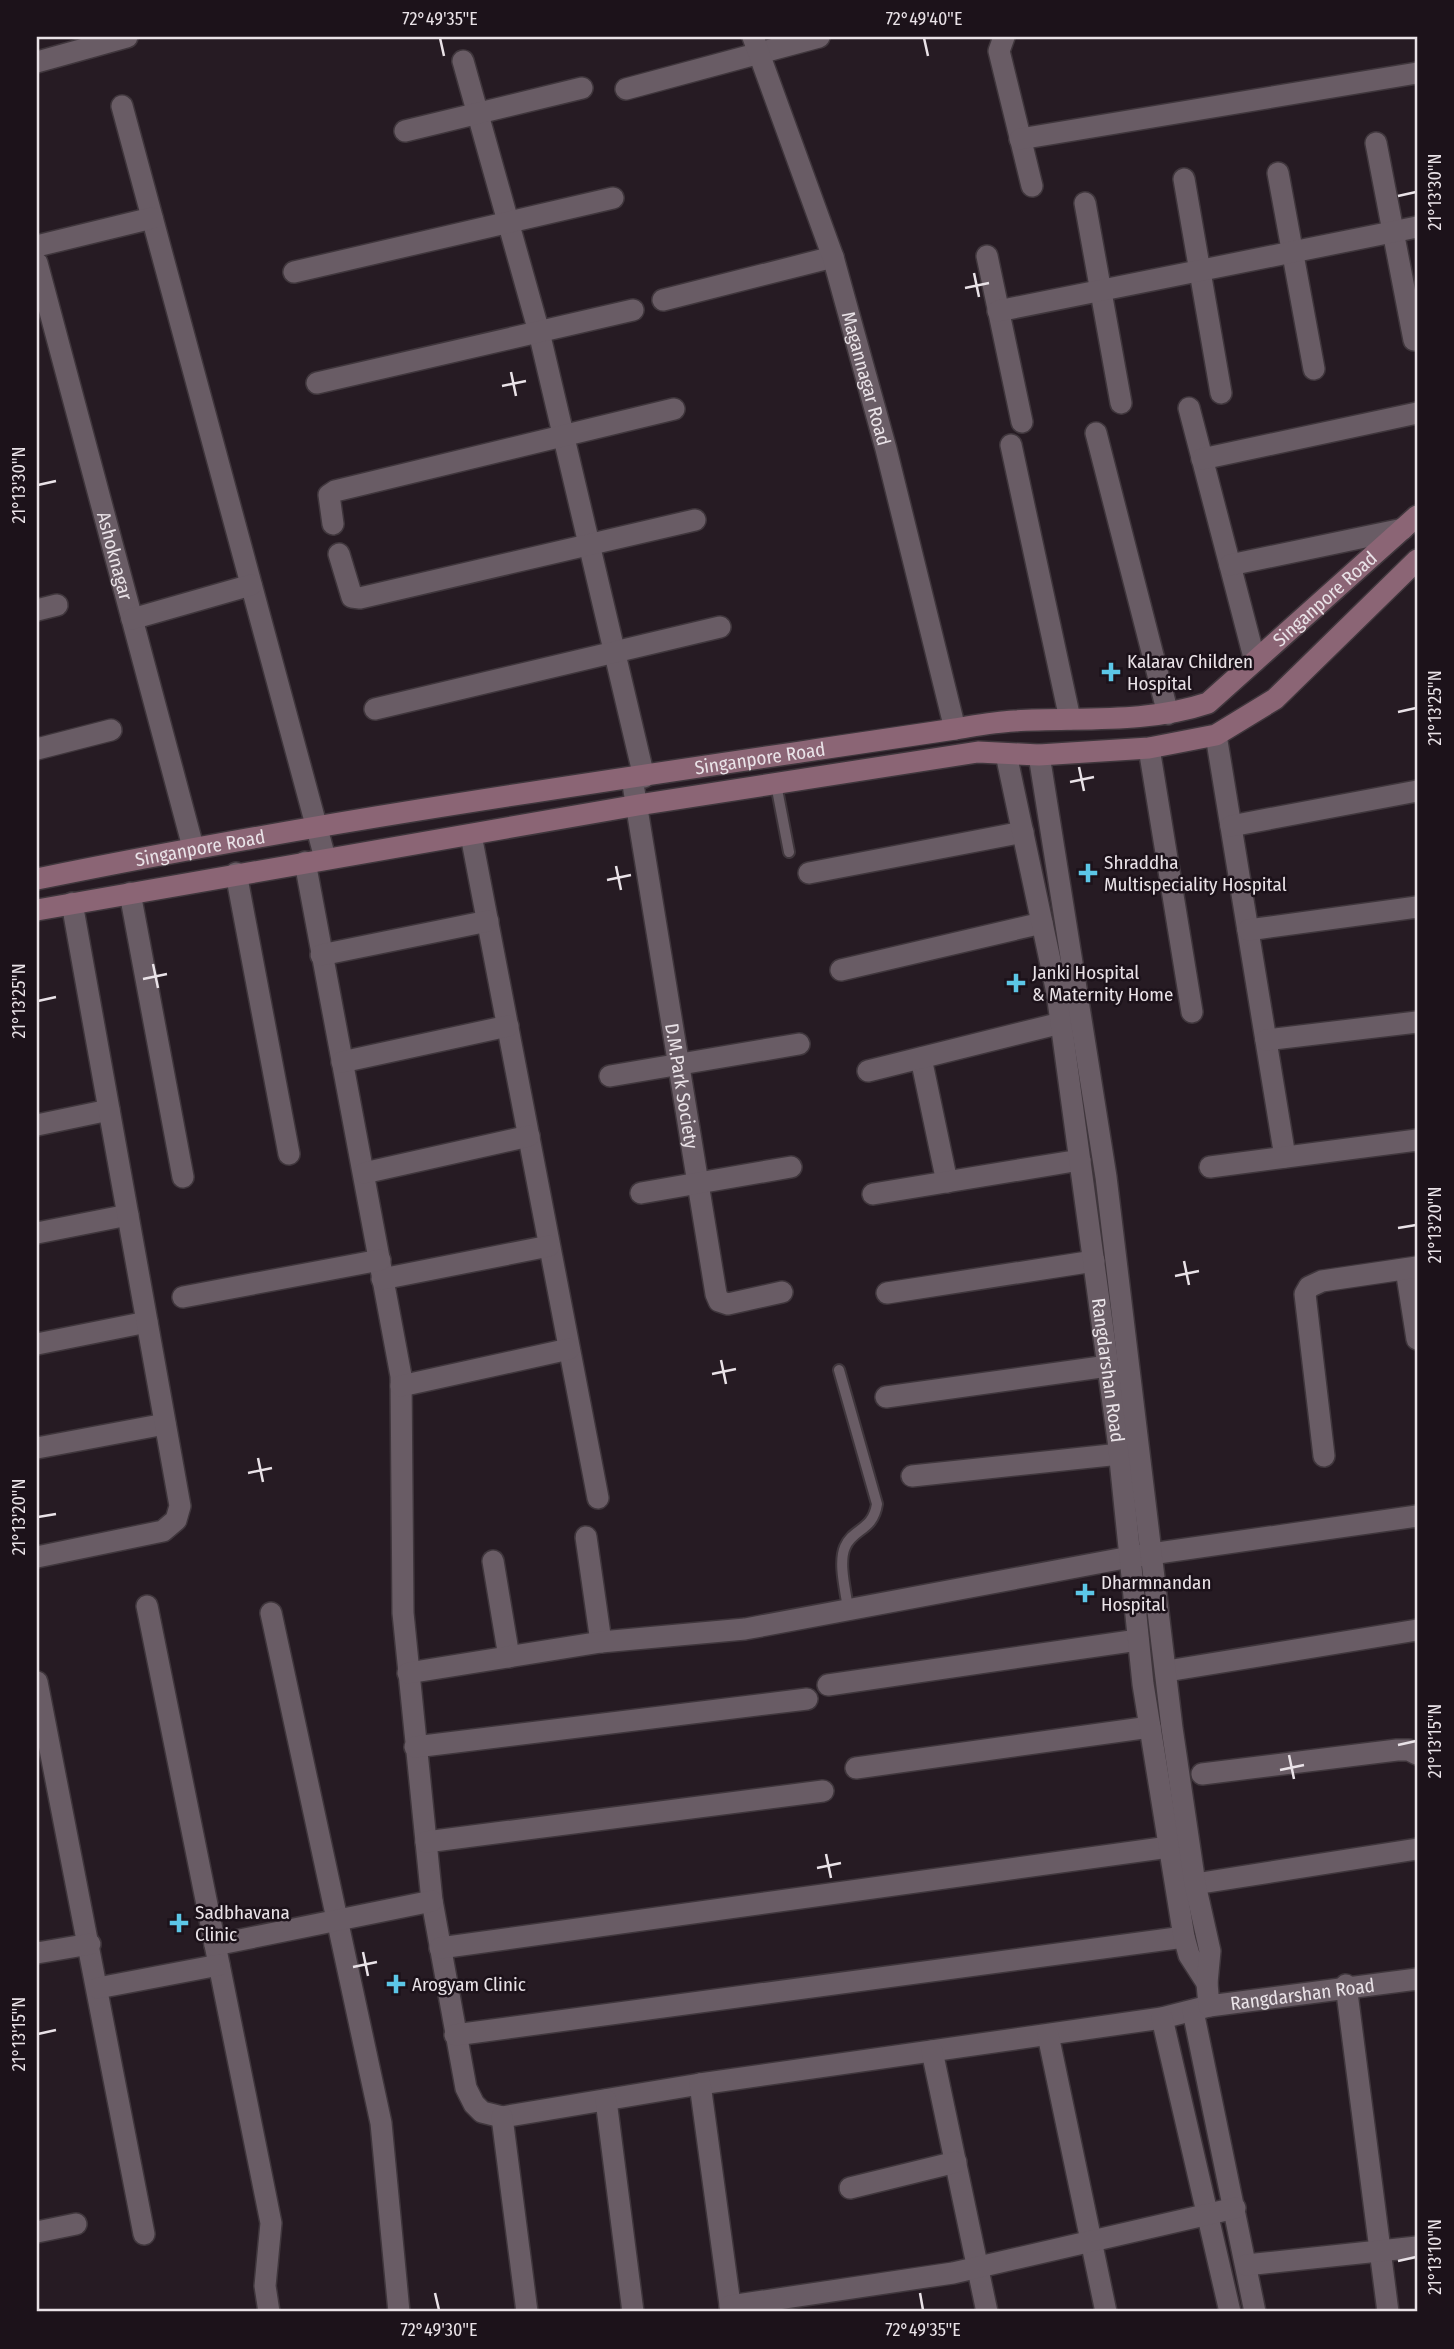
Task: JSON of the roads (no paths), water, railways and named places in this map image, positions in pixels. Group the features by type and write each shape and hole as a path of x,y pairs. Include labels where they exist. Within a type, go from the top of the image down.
{"main road":[{"name":"Singanpore Road","path":"37,879 193,847 955,729 1012,721 1168,715 1208,703 1410,522"},
{"name":"Singanpore Road","path":"37,910 236,873 638,805 978,751 1039,755 1149,748 1216,734 1275,699 1417,560"}],"street":[{"path":"37,62 77,43 127,37"},
{"path":"625,89 754,44 819,37"},
{"path":"1004,37 999,51 1032,186"},
{"name":"Magannagar Road","path":"754,44 833,257 883,438 955,729"},
{"name":"D.M.Park Society","path":"463,61 506,223 539,332 614,652 638,777 638,805 719,1301 728,1304 782,1292"},
{"path":"1020,139 1417,73"},
{"path":"405,131 582,88"},
{"path":"122,106 316,827 315,860 321,955 364,1173 401,1386 403,1613 432,1901 455,2035 466,2088 474,2104 481,2112 502,2117 700,2084 1161,2018 1201,2008 1234,2208 1255,2312"},
{"path":"1376,143 1414,340"},
{"path":"1278,173 1314,369"},
{"path":"1184,179 1221,393"},
{"path":"294,272 613,198"},
{"path":"1085,203 1121,403"},
{"path":"37,246 152,218"},
{"path":"998,311 1417,227"},
{"path":"987,256 1022,422"},
{"path":"663,300 833,257"},
{"name":"Ashoknagar","path":"37,263 193,847"},
{"path":"317,383 633,310"},
{"path":"1189,408 1255,661"},
{"path":"333,524 329,495 335,491 674,409"},
{"path":"1202,459 1417,413"},
{"path":"1096,433 1168,715"},
{"path":"1011,445 1070,719"},
{"path":"339,554 347,590 352,597 360,598 695,520"},
{"path":"1230,565 1410,522"},
{"path":"132,619 251,585"},
{"path":"375,709 720,627"},
{"path":"37,749 111,730"},
{"path":"1216,734 1285,1157"},
{"path":"1149,748 1192,1012"},
{"name":"Rangdarshan Road","path":"1006,754 1061,1023 1120,1454 1138,1640 1169,1847 1189,1955 1207,1983"},
{"name":"Rangdarshan Road","path":"1039,755 1107,1177 1195,1884 1210,1951 1201,2008 1346,1985 1417,1979"},
{"path":"1230,826 1417,791"},
{"path":"809,873 1023,832"},
{"path":"471,835 598,1498"},
{"path":"236,873 289,1154"},
{"path":"130,893 183,1177"},
{"path":"37,1557 163,1531 176,1520 180,1506 72,903"},
{"path":"1248,930 1417,907"},
{"path":"321,955 488,921"},
{"path":"841,970 1042,923"},
{"path":"1266,1040 1417,1022"},
{"path":"867,1071 1061,1023"},
{"path":"342,1062 508,1026"},
{"path":"610,1076 799,1044"},
{"path":"921,1058 947,1182"},
{"path":"37,1125 109,1110"},
{"path":"364,1173 528,1136"},
{"path":"1210,1167 1417,1140"},
{"path":"873,1194 1080,1160"},
{"path":"641,1194 791,1167"},
{"path":"37,1233 128,1215"},
{"path":"183,1297 550,1246"},
{"path":"887,1293 1094,1261"},
{"path":"1324,1456 1305,1294 1309,1287 1322,1281 1412,1268 1417,1339"},
{"path":"37,1344 147,1322"},
{"path":"401,1386 569,1349"},
{"path":"886,1397 1108,1366"},
{"path":"37,1448 165,1424"},
{"path":"912,1476 1120,1454"},
{"path":"408,1673 601,1642 745,1629 1152,1553 1417,1516"},
{"path":"586,1537 601,1642"},
{"path":"493,1561 509,1657"},
{"path":"147,1606 271,2223 265,2286 269,2312"},
{"path":"271,1613 380,2123 399,2312"},
{"path":"1167,1671 1417,1630"},
{"path":"828,1685 1138,1640"},
{"path":"37,1682 90,1944 144,2234"},
{"path":"415,1748 807,1699"},
{"path":"856,1768 1150,1727"},
{"path":"1202,1774 1397,1750 1417,1754"},
{"path":"426,1842 823,1791"},
{"path":"440,1948 1169,1847"},
{"path":"1195,1884 1417,1849"},
{"path":"98,1988 336,1919 432,1901"},
{"path":"455,2035 1184,1937"},
{"path":"37,1952 90,1944"},
{"path":"1346,1985 1388,2312"},
{"path":"1161,2018 1230,2312"},
{"path":"1048,2035 1106,2312"},
{"path":"932,2051 987,2312"},
{"path":"700,2084 731,2309 978,2268 1234,2208"},
{"path":"606,2100 633,2312"},
{"path":"502,2117 527,2312"},
{"path":"850,2188 956,2162"},
{"path":"37,2232 76,2224"},
{"path":"1247,2265 1417,2247"}],"lane":[{"path":"776,784 789,852"},
{"path":"839,1370 877,1504 869,1525 845,1546 843,1556 848,1609"}],"place":[{"name":"Kalarav Children Hospital","path":"1111,672"},
{"name":"Shraddha Multispeciality Hospital","path":"1088,873"},
{"name":"Janki Hospital & Maternity Home","path":"1016,983"},
{"name":"Dharmnandan Hospital","path":"1085,1593"},
{"name":"Sadbhavana Clinic","path":"179,1923"},
{"name":"Arogyam Clinic","path":"396,1984"}]}
